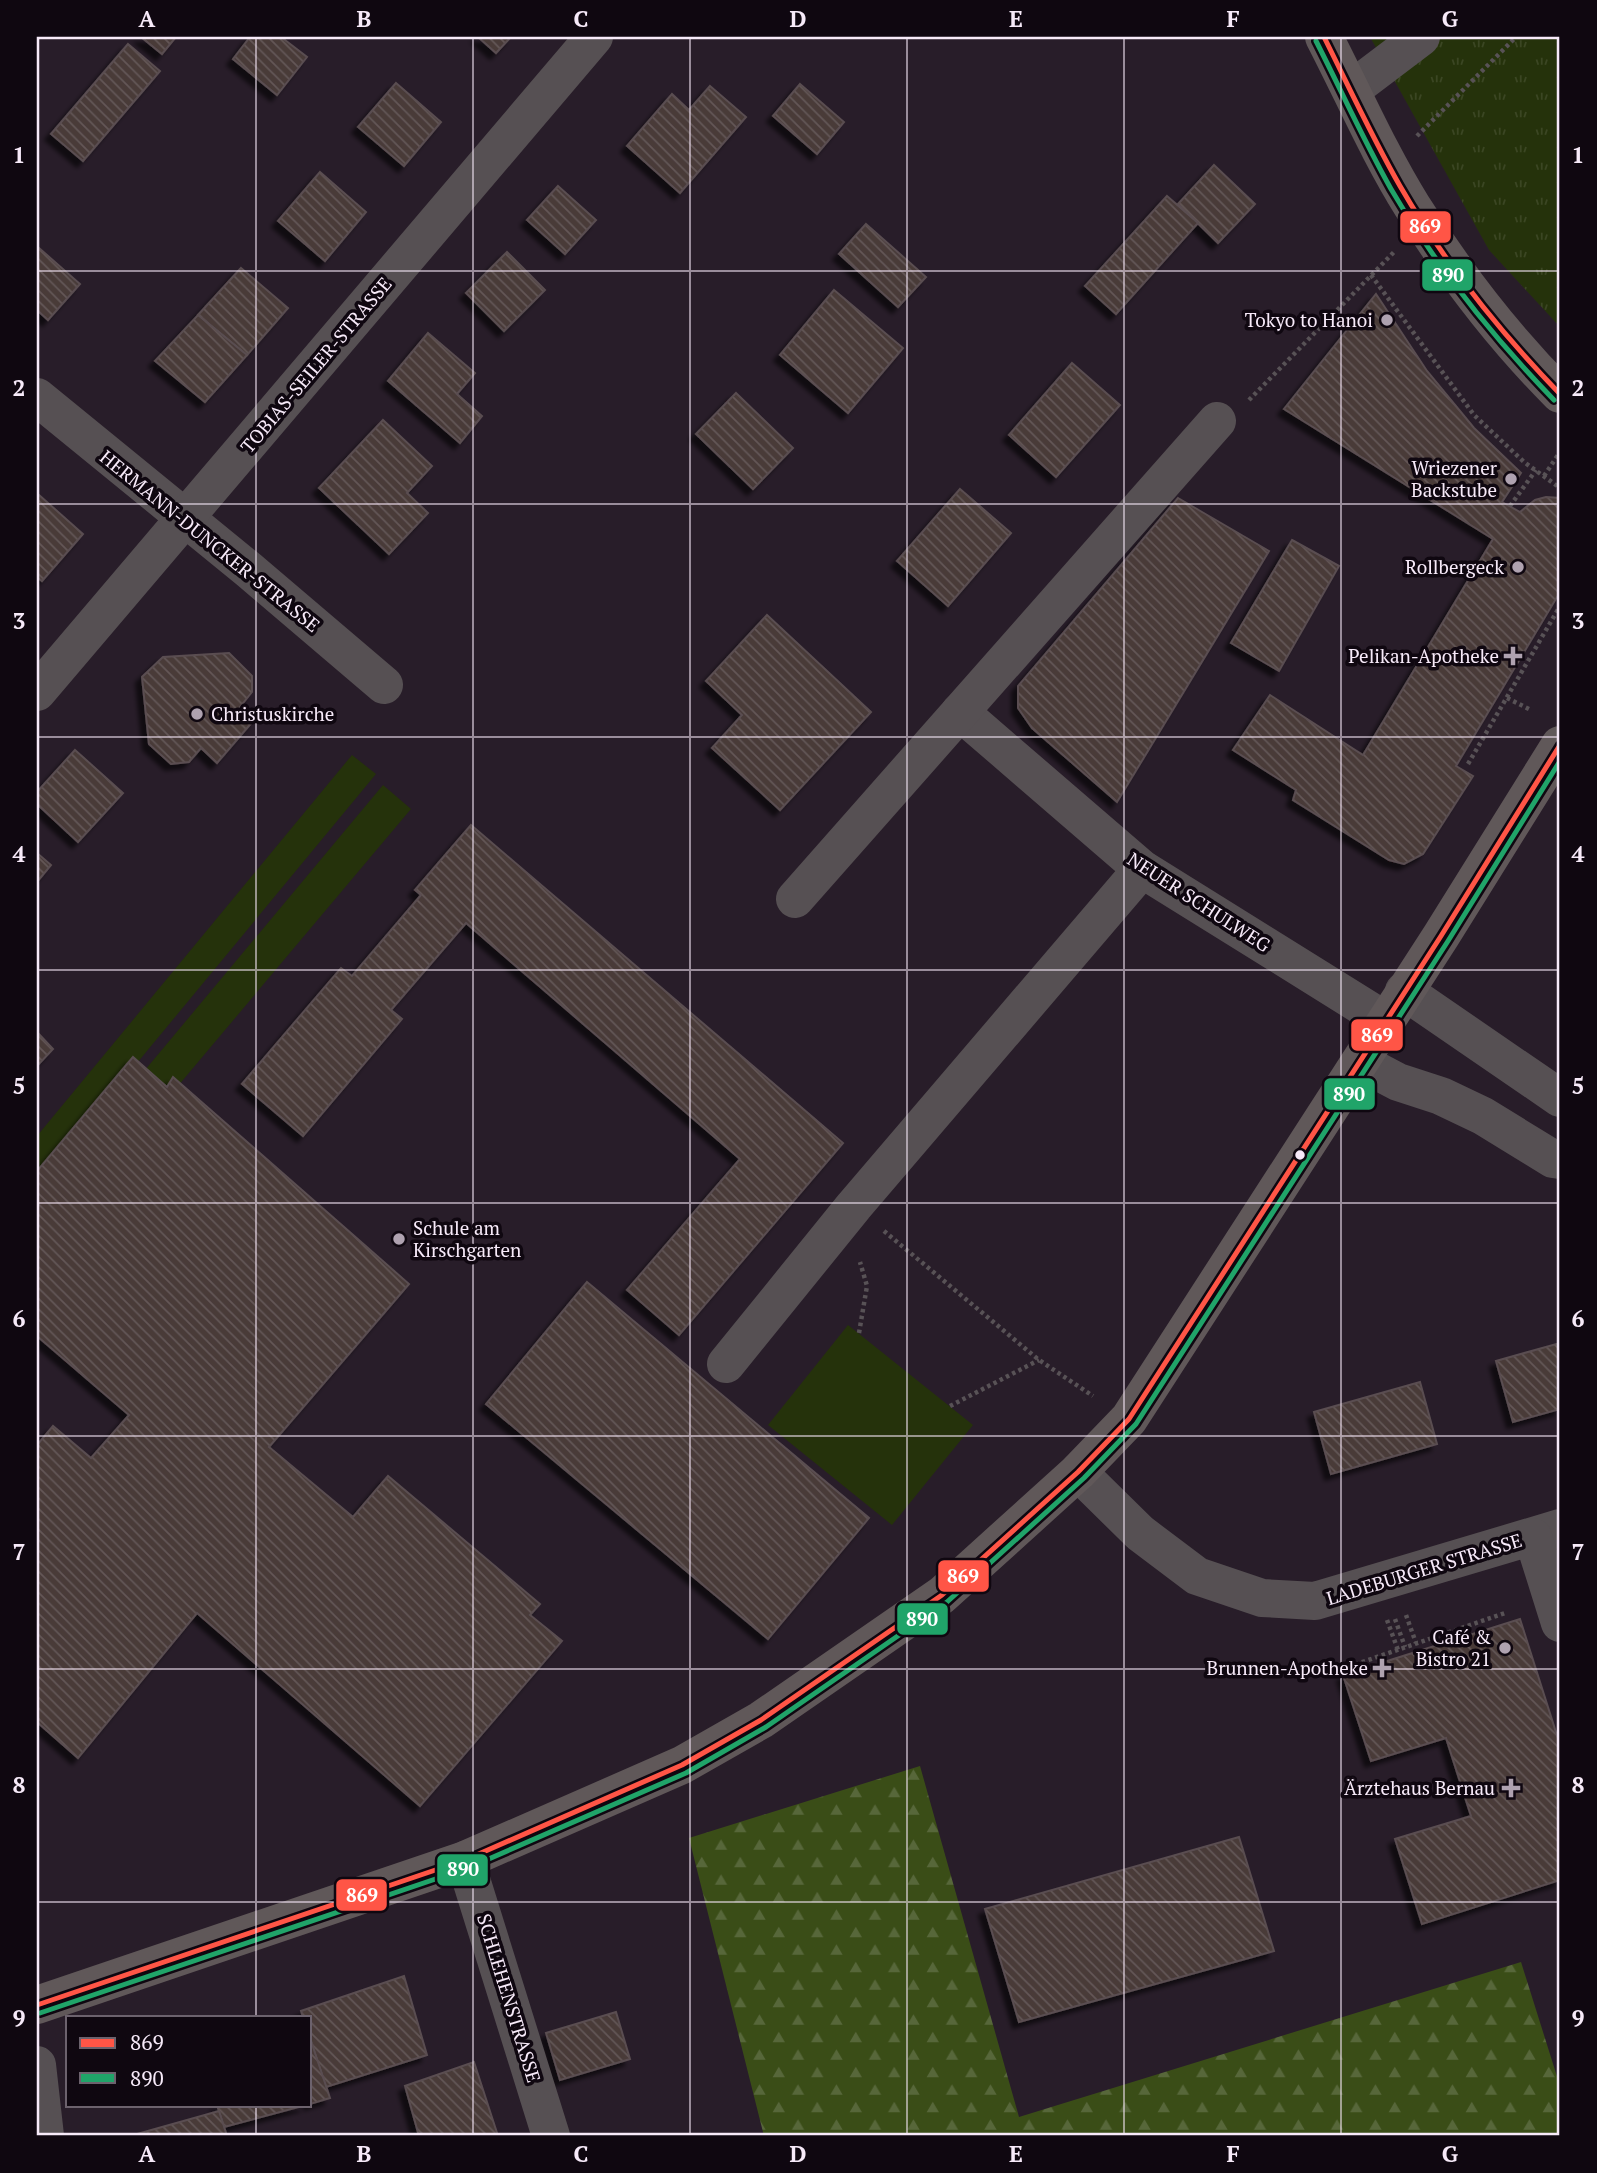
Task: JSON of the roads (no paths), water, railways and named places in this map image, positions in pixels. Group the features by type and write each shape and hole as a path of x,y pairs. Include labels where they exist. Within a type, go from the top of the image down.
{"main road":[{"path":"1324,37 1411,205 1458,274 1508,337 1560,394"},
{"path":"37,2005 465,1860 682,1765 761,1720 942,1595 1078,1472 1129,1419 1360,1062 1560,745"}],"street":[{"name":"TOBIAS-SEILER-STRASSE","path":"37,692 594,37"},
{"path":"1351,90 1421,37"},
{"name":"HERMANN-DUNCKER-STRASSE","path":"37,397 384,685"},
{"path":"795,899 1217,421"},
{"name":"NEUER SCHULWEG","path":"960,712 1142,869 1560,1098"},
{"path":"726,1364 844,1219 1142,869"},
{"path":"1360,1062 1398,1082 1441,1096 1483,1116 1553,1159 1560,1160"},
{"name":"LADEBURGER STRASSE","path":"1078,1472 1140,1533 1197,1576 1262,1598 1315,1601 1547,1532"},
{"path":"1547,1532 1560,1623"},
{"name":"SCHLEHENSTRASSE","path":"465,1860 551,2136"},
{"path":"37,2065 45,2136"}],"place":[{"name":"Tokyo to Hanoi","path":"1387,320"},
{"name":"Wriezener Backstube","path":"1511,479"},
{"name":"Rollbergeck","path":"1518,567"},
{"name":"Pelikan-Apotheke","path":"1513,656"},
{"name":"Christuskirche","path":"197,714"},
{"name":"Schule am Kirschgarten","path":"399,1239"},
{"name":"Café & Bistro 21","path":"1505,1648"},
{"name":"Brunnen-Apotheke","path":"1382,1668"},
{"name":"Ärztehaus Bernau","path":"1511,1788"}]}
